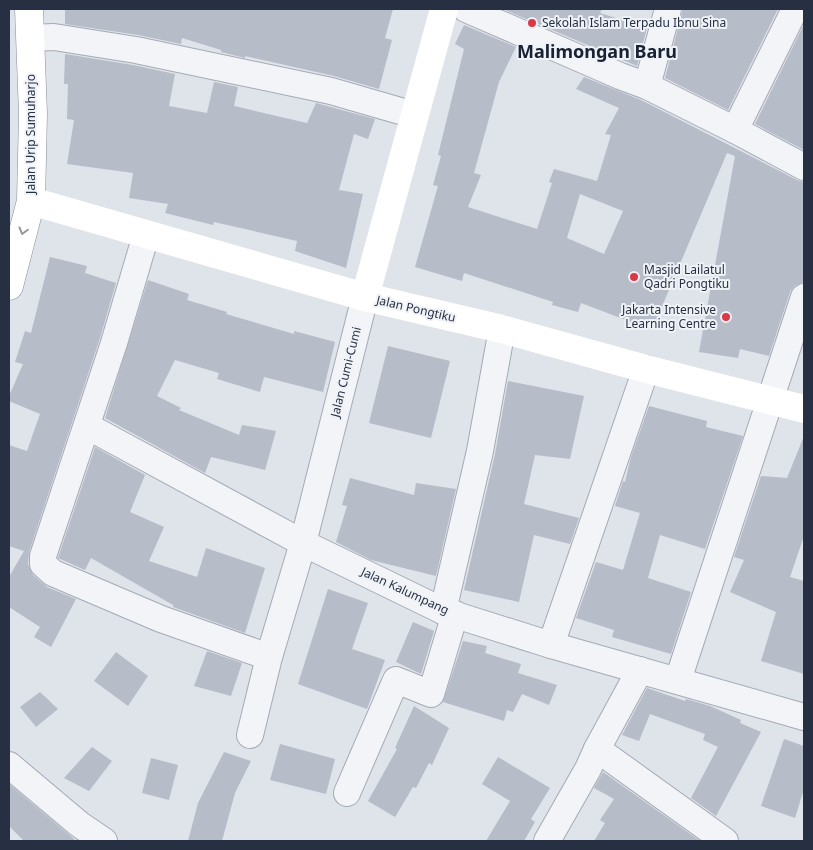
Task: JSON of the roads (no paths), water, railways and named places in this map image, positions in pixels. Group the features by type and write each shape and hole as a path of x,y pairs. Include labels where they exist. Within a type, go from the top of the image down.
{"main road":[{"name":"Jalan Urip Sumuharjo","path":"9,286 31,201 33,114 29,9"},
{"name":"Jalan Cumi-Cumi","path":"365,297 444,9"},
{"name":"Jalan Pongtiku","path":"31,201 365,297 502,329 646,369 804,409"}],"street":[{"path":"466,9 647,86 804,166"},
{"path":"647,86 668,9"},
{"path":"735,130 795,9"},
{"path":"30,38 54,37 136,50 331,91 414,116"},
{"path":"146,234 114,343 43,556 43,564 53,573 161,619 269,657"},
{"name":"Jalan Cumi-Cumi","path":"250,735 269,657 303,542 365,297"},
{"path":"678,680 804,297"},
{"path":"347,793 396,680 431,694 449,612 502,329"},
{"path":"551,644 646,369"},
{"name":"Jalan Kalumpang","path":"87,426 303,542 449,612 551,644 804,717"},
{"path":"547,841 588,769 640,670"},
{"path":"597,749 725,841"},
{"path":"9,765 79,824 104,841"}],"place":[{"name":"Sekolah Islam Terpadu Ibnu Sina","path":"532,23"},
{"name":"Masjid Lailatul Qadri Pongtiku","path":"634,277"},
{"name":"Jakarta Intensive Learning Centre","path":"726,317"}],"district":[{"name":"Malimongan Baru","path":"597,52"}]}
